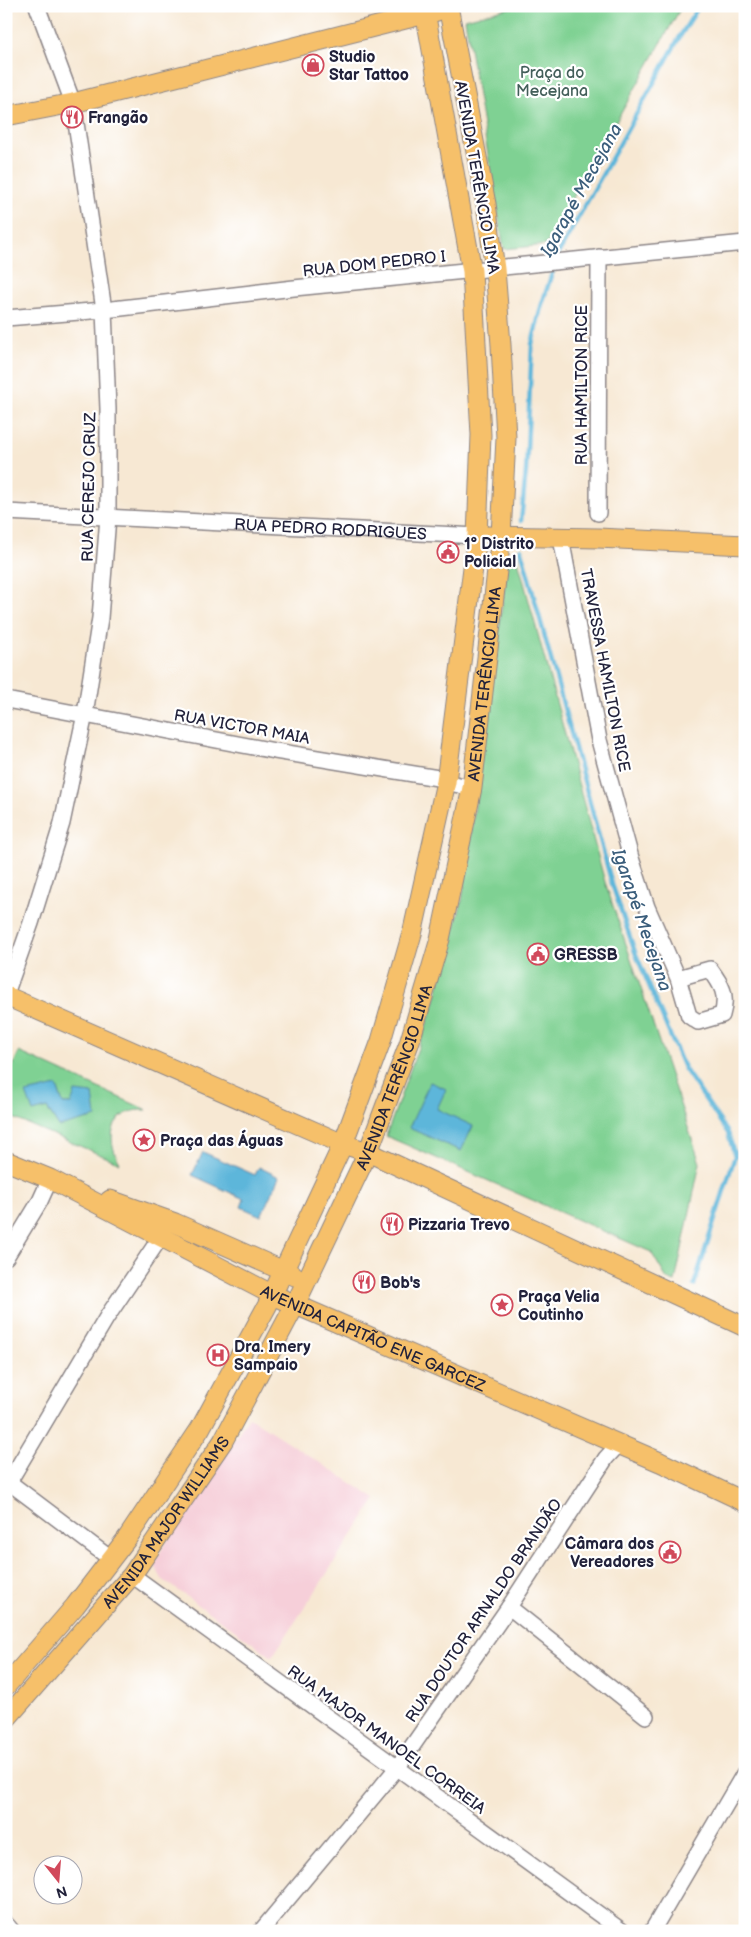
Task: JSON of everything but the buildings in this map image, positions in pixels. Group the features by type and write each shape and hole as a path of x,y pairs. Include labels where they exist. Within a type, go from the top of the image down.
{"main road":[{"path":"6,116 73,103 426,10 451,7"},
{"name":"AVENIDA TERÊNCIO LIMA","path":"295,1305 368,1152 409,1044 440,939 472,788 504,537 506,438 495,269 486,204 451,7"},
{"name":"AVENIDA TERÊNCIO LIMA","path":"273,1295 343,1144 381,1041 410,939 446,782 477,536 481,435 472,270 426,10"},
{"name":"RUA PEDRO RODRIGUES","path":"477,536 745,545"},
{"path":"6,995 343,1144 368,1152 745,1327"},
{"name":"AVENIDA CAPITÃO ENE GARCEZ","path":"6,1161 50,1180 273,1295 660,1462 745,1502"},
{"path":"50,1180 175,1223 307,1281"},
{"name":"AVENIDA MAJOR WILLIAMS","path":"6,1686 76,1606 128,1538 200,1429 273,1295"},
{"name":"AVENIDA MAJOR WILLIAMS","path":"6,1719 132,1575 223,1441 295,1305"}],"street":[{"name":"RUA CEREJO CRUZ","path":"6,995 32,923 62,823 85,714 100,618 108,517 108,409 104,310 73,103 37,6"},
{"name":"RUA DOM PEDRO I","path":"6,318 104,310 294,288 745,243"},
{"name":"RUA HAMILTON RICE","path":"598,513 599,258"},
{"name":"RUA PEDRO RODRIGUES","path":"6,512 477,536"},
{"name":"TRAVESSA HAMILTON RICE","path":"557,538 599,740 642,890 678,978"},
{"name":"RUA VICTOR MAIA","path":"6,700 275,751 438,778 446,782 472,788"},
{"path":"6,1257 40,1201 50,1180"},
{"path":"111,1559 8,1481 107,1317 160,1238"},
{"name":"RUA DOUTOR ARNALDO BRANDÃO","path":"261,1931 397,1768 509,1607 606,1458 618,1445"},
{"name":"RUA MAJOR MANOEL CORREIA","path":"132,1575 622,1931"},
{"path":"509,1607 646,1716"},
{"path":"652,1931 745,1772"},
{"path":"6,1924 12,1931"}],"shaded area":[{"path":"249,1417 376,1499 272,1657 162,1579 155,1566 159,1554"}],"green space":[{"name":"Praça do Mecejana","path":"516,6 682,6 546,245 504,249 465,19"},
{"name":"GRESSB","path":"516,553 605,882 700,1163 675,1282 667,1279 651,1252 386,1136 433,1007 462,901 509,554"},
{"path":"19,1052 147,1110 126,1114 114,1126 112,1134 113,1143 120,1163 6,1115 6,1081","holes":["57,1086 63,1104 71,1104 59,1127 47,1108"]}],"water":[{"path":"430,1082 446,1089 437,1109 473,1126 461,1151 409,1128"},
{"path":"57,1086 63,1104 71,1104 75,1092 93,1094 96,1117 59,1127 47,1108 33,1112 26,1093"},
{"path":"203,1152 255,1175 259,1167 279,1177 261,1216 241,1207 244,1199 192,1175"}],"waterway":[{"name":"Igarapé Mecejana","path":"521,521 526,471 532,344 541,307 559,252 679,38 699,6"},
{"name":"Igarapé Mecejana","path":"521,549 612,884 635,952 684,1068 728,1133 735,1156 694,1285"}],"place":[{"name":"Studio Star Tattoo","path":"313,65"},
{"name":"Frangão","path":"72,117"},
{"name":"1º Distrito Policial","path":"448,552"},
{"name":"GRESSB","path":"538,954"},
{"name":"Praça das Águas","path":"144,1140"},
{"name":"Pizzaria Trevo","path":"392,1224"},
{"name":"Bob's","path":"364,1282"},
{"name":"Praça Velia Coutinho","path":"502,1305"},
{"name":"Dra. Imery Sampaio","path":"218,1355"},
{"name":"Câmara dos Vereadores","path":"670,1552"}]}
